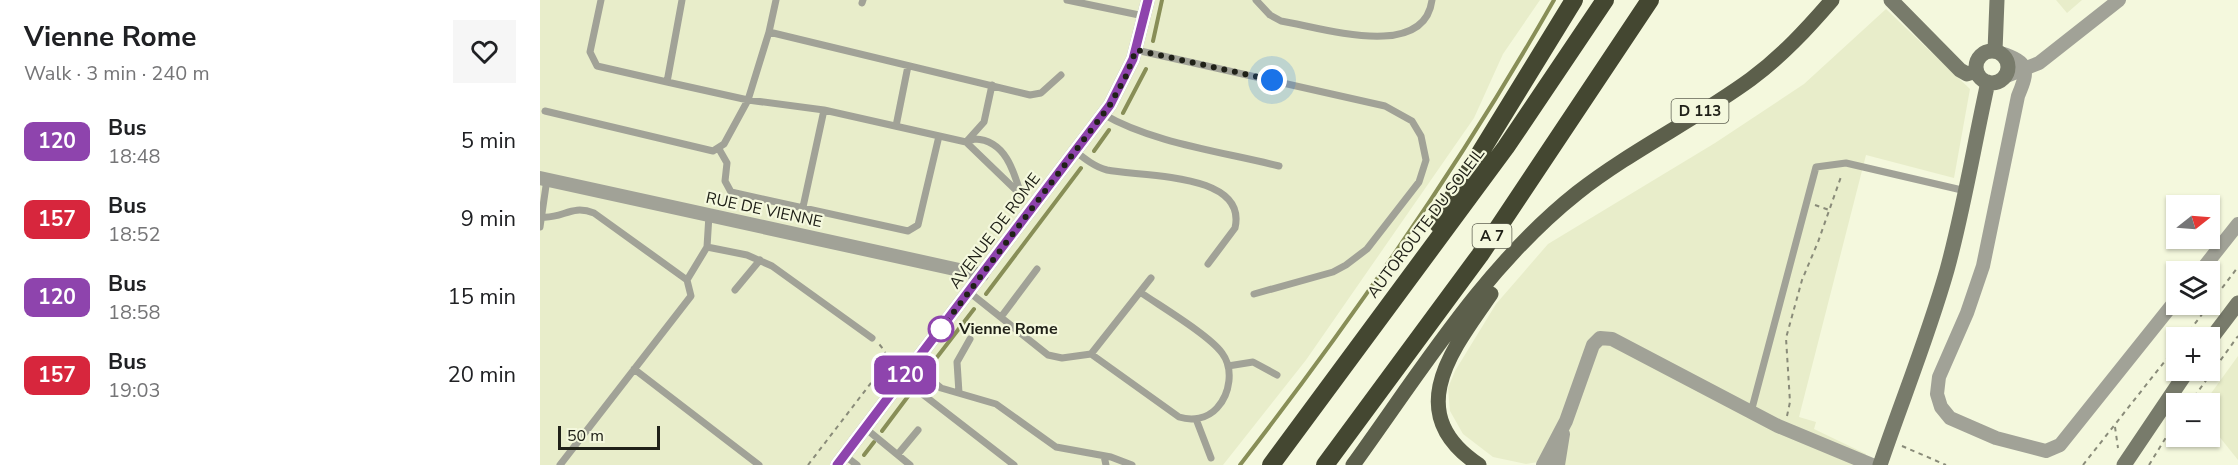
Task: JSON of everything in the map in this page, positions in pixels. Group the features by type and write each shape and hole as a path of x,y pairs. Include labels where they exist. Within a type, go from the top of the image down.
{"highway":[{"path":"1398,292 1444,211 1574,0"},
{"name":"AUTOROUTE DU SOLEIL","path":"1271,465 1506,147 1605,0"},
{"name":"A 7","path":"1326,465 1480,255 1650,0"},
{"path":"1334,465 1398,368"}],"main road":[{"name":"D 113","path":"1353,465 1498,269 1520,244 1558,210 1617,164 1750,79 1782,54 1832,0"},
{"path":"1479,465 1456,445 1444,428 1438,409 1439,386 1444,367 1504,275 1558,210"}],"street":[{"name":"AVENUE DE ROME","path":"841,460 1119,91 1136,50 1148,0"},
{"path":"1891,0 1960,70 1967,74 1976,71"},
{"path":"1880,465 1922,352 1947,270 1997,80 2008,67 1998,52 1997,0"},
{"path":"1976,71 1981,78 1997,80 2026,70 2119,0"},
{"path":"1976,71 1980,56 1998,52 2017,58 2026,70"},
{"path":"2026,70 2018,96 1983,266 1967,313 1939,377 1937,394 1941,407 1950,418 1996,438 2046,451 2060,445 2166,312"},
{"path":"1997,80 2018,96"},
{"name":"RUE DE VIENNE","path":"544,179 982,275"},
{"path":"2209,261 2238,224"},
{"path":"2220,327 2238,303"},
{"path":"1543,465 1566,421 1593,345 1600,338 1612,339 1781,427 1872,465"},
{"path":"2124,465 2181,381"},
{"path":"1558,465 1566,421"}],"lane":[{"path":"602,0 590,52 597,66 748,100 824,110 966,142 983,139 1004,153 1011,164 1021,195 1030,211"},
{"path":"667,82 682,0"},
{"path":"545,111 713,151 719,149 748,100 769,32 776,0"},
{"path":"1067,0 1144,16"},
{"path":"1256,0 1270,15 1281,21 1378,38 1395,37 1423,21 1432,0"},
{"path":"769,32 1030,94 1041,93 1061,75"},
{"path":"1136,50 1385,105 1412,121 1421,136 1425,150 1424,173 1367,249 1333,272 1254,294"},
{"path":"896,126 908,66"},
{"path":"966,142 984,122 992,86"},
{"path":"803,207 824,110"},
{"path":"1103,114 1118,122 1160,136 1280,166"},
{"path":"719,149 727,163 724,181 731,192 908,231 918,225 939,136"},
{"path":"966,142 1021,195"},
{"path":"1075,151 1099,168 1192,181 1222,193 1231,202 1237,221 1235,228 1208,264"},
{"path":"1751,412 1816,167 1846,163 1966,191"},
{"path":"540,227 544,179"},
{"path":"542,217 550,218 577,208 594,213 687,279 692,296 560,465"},
{"path":"687,279 706,247 709,215"},
{"path":"706,247 760,260 772,266 872,338"},
{"path":"735,290 760,260"},
{"path":"1001,317 1036,270"},
{"path":"1091,354 1151,278"},
{"path":"969,292 1048,355 1062,358 1091,354 1179,417 1196,419 1212,413 1226,396 1230,381 1228,366 1223,354 1140,292"},
{"path":"959,393 957,362 960,352 970,339"},
{"path":"1228,366 1253,362 1277,375"},
{"path":"913,365 941,388 996,404 1056,447 1104,456 1132,465"},
{"path":"634,369 759,465"},
{"path":"903,379 1014,465"},
{"path":"1196,419 1211,458"},
{"path":"865,428 910,465"},
{"path":"898,454 918,430"},
{"path":"1104,456 1106,465"},
{"path":"841,460 856,465"}],"path":[{"path":"1781,427 1790,402 1786,338 1802,280 1846,163"},
{"path":"1807,202 1829,210"},
{"path":"2192,327 2238,267"},
{"path":"2197,393 2238,336"},
{"path":"808,465 884,366 887,359 885,351 872,338"},
{"path":"2084,465 2166,360"},
{"path":"2149,465 2166,437"},
{"path":"1888,440 1946,465"}],"shaded area":[{"path":"540,0 1540,0 1503,54 1474,118 1306,360 1223,465 540,465"},
{"path":"2056,0 2082,0 2067,13"},
{"path":"1886,9 1970,89 1954,178 1866,155 1799,417 1816,422 1814,429 1866,454 1862,465 1551,465 1538,462 1526,464 1493,457 1463,434 1450,411 1448,388 1455,371 1496,304 1548,244 1715,143 1804,84"},
{"path":"2238,356 2238,460 2220,438 2220,393 2211,393"}],"waterway":[{"path":"1153,41 1162,0"},
{"path":"1240,465 1324,354 1405,238 1482,120 1554,0"},
{"path":"1123,113 1146,69"},
{"path":"1094,151 1109,130"},
{"path":"986,294 1081,168"},
{"path":"928,369 974,309"},
{"path":"882,431 909,395"},
{"path":"864,455 874,442"}],"bus line":[{"name":"120","path":"837,465 1110,105 1133,59 1148,0"}],"place":[{"name":"Vienne Rome","path":"941,329"}],"route":[{"path":"941,329 1110,105 1119,91 1136,50 1272,80"}]}
